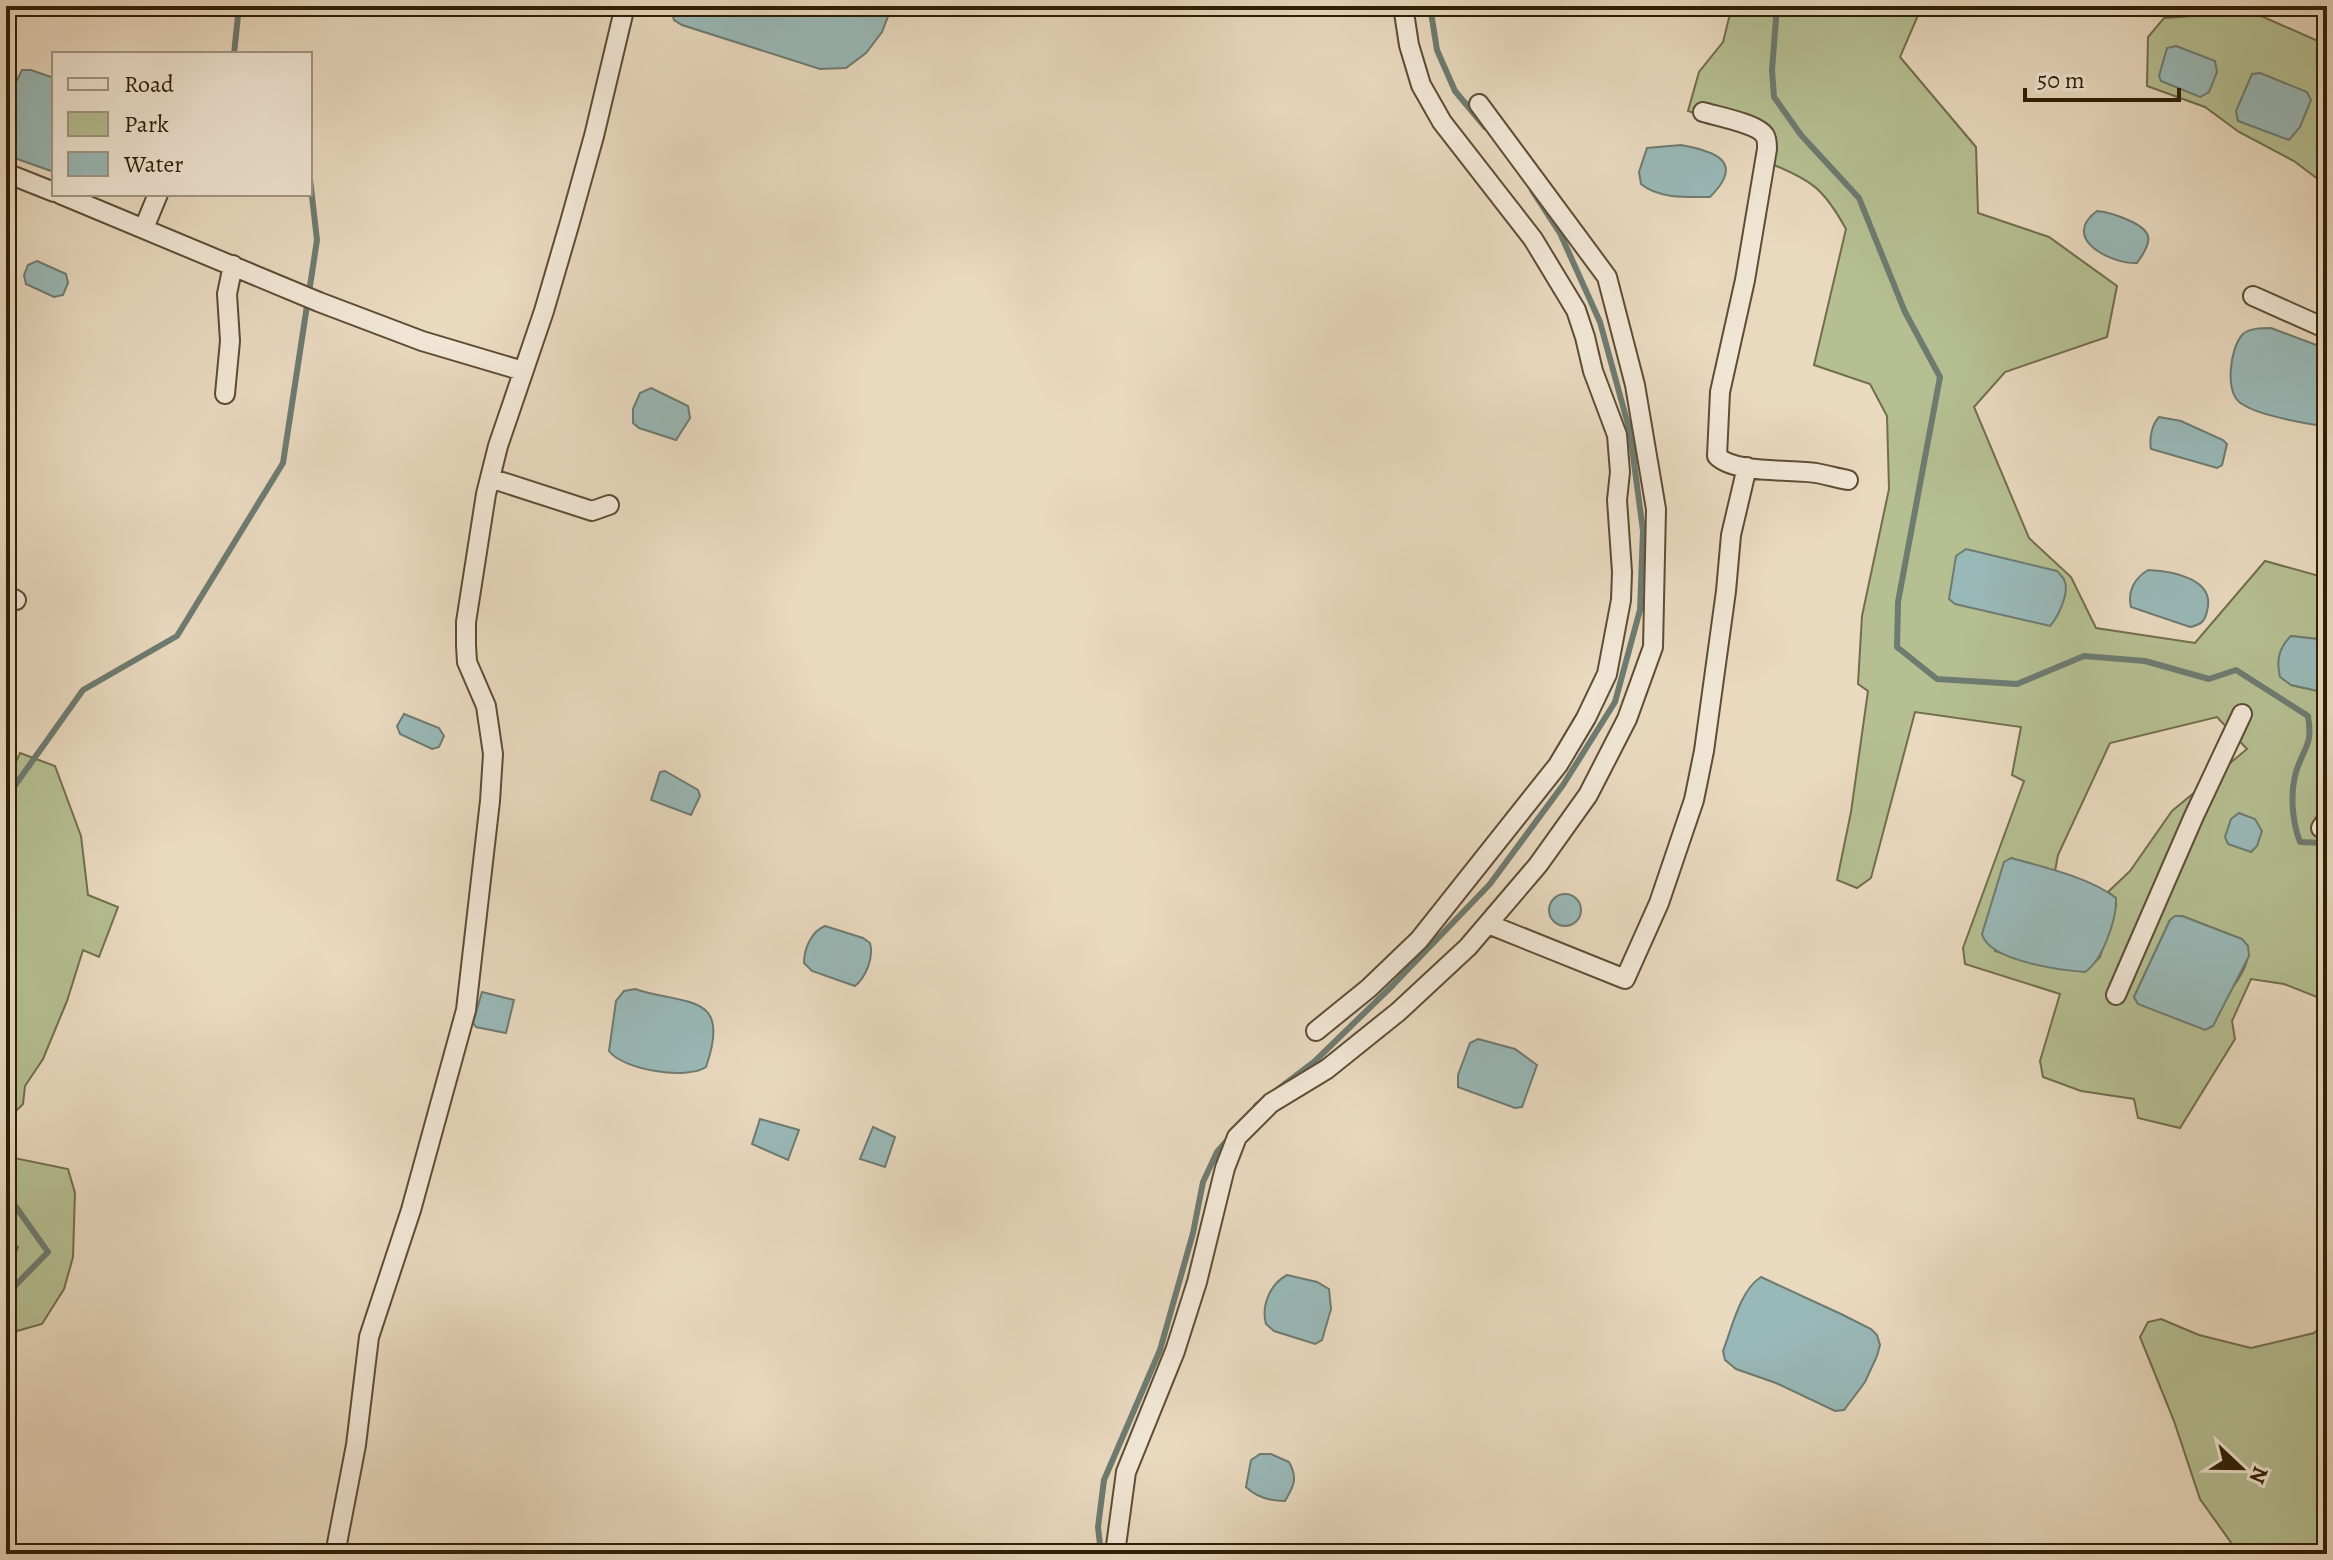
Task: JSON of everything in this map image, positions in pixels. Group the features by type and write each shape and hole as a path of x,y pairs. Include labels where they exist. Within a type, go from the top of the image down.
{"street":[{"path":"335,1554 354,1460 369,1337 411,1210 466,1010 493,754 486,706 467,662 466,622 490,478 544,311 590,150 625,6"},
{"path":"1316,1031 1369,988 1419,940 1558,765 1607,674 1621,600 1617,435 1593,371 1576,310 1533,239 1442,122 1421,85 1409,45 1403,6"},
{"path":"1117,1554 1126,1472 1175,1351 1197,1282 1225,1168 1237,1137 1271,1103 1327,1069 1398,1012 1468,947 1488,924 1538,865 1588,795 1627,719 1653,647 1656,509 1635,385 1607,277 1479,104"},
{"path":"1703,112 1754,127 1766,138 1745,280 1720,392 1717,456 1720,460 1747,467 1815,473 1848,480"},
{"path":"6,173 52,191"},
{"path":"65,196 422,341 523,371"},
{"path":"144,228 157,196"},
{"path":"225,394 230,341 227,294 233,265"},
{"path":"2253,296 2327,329"},
{"path":"1488,924 1625,979 1659,903 1694,800 1704,751 1731,535 1747,467"},
{"path":"490,478 592,511 609,505"},
{"path":"2116,995 2242,714"}],"green space":[{"path":"1732,6 1922,6 1900,57 1976,147 1978,213 2049,237 2117,286 2107,337 2005,372 1974,407 2029,538 2071,577 2096,628 2195,643 2265,561 2319,576 2327,571 2327,640 2291,636 2291,685 2327,693 2327,1001 2284,984 2251,979 2232,1021 2235,1039 2180,1128 2138,1118 2134,1099 2081,1091 2043,1077 2040,1061 2060,994 1965,964 1963,948 2024,781 2012,775 2021,727 1915,712 1871,878 1857,888 1837,880 1851,812 1868,691 1858,684 1862,616 1889,489 1887,416 1870,384 1814,365 1846,229 1838,215 1815,187 1769,163 1760,138 1688,111 1699,72 1723,42","holes":["2217,717 2247,749 2172,811 2130,871 2108,892 2116,898 2116,906 2100,957 2086,971 2051,967 1995,951 2011,858 2055,871 2058,855 2110,743","2182,916 2242,939 2248,954 2244,970 2225,998 2138,1004 2134,997 2170,920"]},
{"path":"2252,12 2327,45 2327,186 2294,161 2239,132 2205,107 2147,86 2148,37 2164,18"},
{"path":"20,753 55,766 81,836 88,895 118,907 99,957 83,950 67,1001 43,1059 25,1086 23,1104 6,1125 6,783"},
{"path":"6,1149 9,1157 68,1169 75,1193 73,1257 64,1289 42,1324 10,1333 6,1337 6,1275 18,1247 6,1239"},
{"path":"2161,1319 2199,1335 2251,1348 2314,1333 2327,1322 2327,1554 2239,1554 2200,1499 2174,1421 2140,1337 2148,1322"}],"water":[{"path":"670,6 892,6 882,32 866,53 846,68 820,69 682,25 674,20"},
{"path":"2176,46 2215,61 2217,72 2209,92 2200,97 2161,81 2159,76 2167,48"},
{"path":"22,70 52,77 52,171 6,155 6,102"},
{"path":"2260,73 2307,92 2311,100 2300,127 2289,140 2238,121 2236,111 2252,74"},
{"path":"1681,145 1714,155 1725,166 1725,175 1710,197 1665,195 1641,184 1639,172 1647,148"},
{"path":"2097,211 2124,218 2143,228 2148,243 2137,263 2114,259 2093,248 2086,240 2084,231 2087,221"},
{"path":"37,261 66,274 68,283 63,295 54,297 26,284 24,275 28,265"},
{"path":"2271,328 2327,349 2326,426 2270,415 2249,408 2236,398 2231,371 2238,342 2248,331"},
{"path":"651,388 688,406 690,418 676,440 639,428 633,423 633,409 640,393"},
{"path":"2159,417 2181,421 2223,440 2227,444 2222,465 2217,468 2151,449 2152,432"},
{"path":"1966,549 2057,571 2066,587 2064,599 2050,626 1955,604 1949,599 1956,556"},
{"path":"2148,570 2180,575 2199,584 2208,600 2202,622 2190,627 2131,607 2133,586"},
{"path":"2291,636 2327,640 2327,693 2291,685 2280,677 2280,655"},
{"path":"404,714 439,728 444,736 439,747 432,749 400,734 397,726"},
{"path":"665,771 698,790 700,796 691,815 651,800 660,772"},
{"path":"2239,813 2255,819 2262,831 2257,846 2251,852 2228,844 2225,837 2231,819"},
{"path":"2011,858 2079,878 2116,898 2108,938 2098,958 2085,972 2027,962 1998,951 1987,943 1982,934 2004,862"},
{"path":"1565,894 1576,899 1581,910 1576,921 1565,926 1554,921 1549,910 1554,899"},
{"path":"2175,916 2242,939 2248,946 2249,956 2213,1026 2205,1030 2138,1004 2134,997 2170,920"},
{"path":"825,926 870,943 868,966 855,986 812,971 804,963 810,941"},
{"path":"635,989 687,1001 709,1014 713,1043 706,1067 685,1073 656,1071 627,1063 609,1051 616,1001 624,991"},
{"path":"482,992 514,1000 506,1033 476,1027 473,1023"},
{"path":"1478,1039 1515,1049 1537,1065 1522,1107 1515,1108 1458,1087 1458,1075 1470,1043"},
{"path":"760,1119 799,1130 788,1160 752,1144"},
{"path":"873,1127 895,1137 885,1167 860,1159"},
{"path":"1287,1275 1317,1282 1329,1289 1331,1309 1322,1340 1315,1344 1274,1331 1266,1324 1268,1296"},
{"path":"1761,1277 1871,1329 1877,1335 1880,1345 1877,1356 1865,1382 1844,1410 1835,1411 1776,1383 1736,1369 1725,1360 1723,1351 1738,1310 1747,1291"},
{"path":"1260,1454 1271,1454 1289,1462 1294,1482 1285,1501 1264,1498 1246,1487 1251,1460"}],"waterway":[{"path":"234,52 239,6"},
{"path":"1430,6 1437,50 1455,91 1485,127"},
{"path":"1777,6 1772,70 1774,97 1801,135 1859,198 1905,312 1940,377 1898,602 1897,647 1937,679 2017,684 2084,656 2145,661 2209,679 2236,670 2308,716 2309,740 2294,780 2294,816 2300,842 2324,843 2327,840"},
{"path":"1256,1106 1314,1062 1490,884 1563,785 1615,702 1640,610 1643,531 1630,432 1600,322 1560,233 1532,190"},
{"path":"6,798 83,690 177,636 283,463 317,240 312,196"},
{"path":"1101,1554 1098,1527 1104,1480 1160,1350 1193,1233 1203,1182 1217,1152 1231,1136"},
{"path":"6,1193 48,1252 6,1295"}]}
